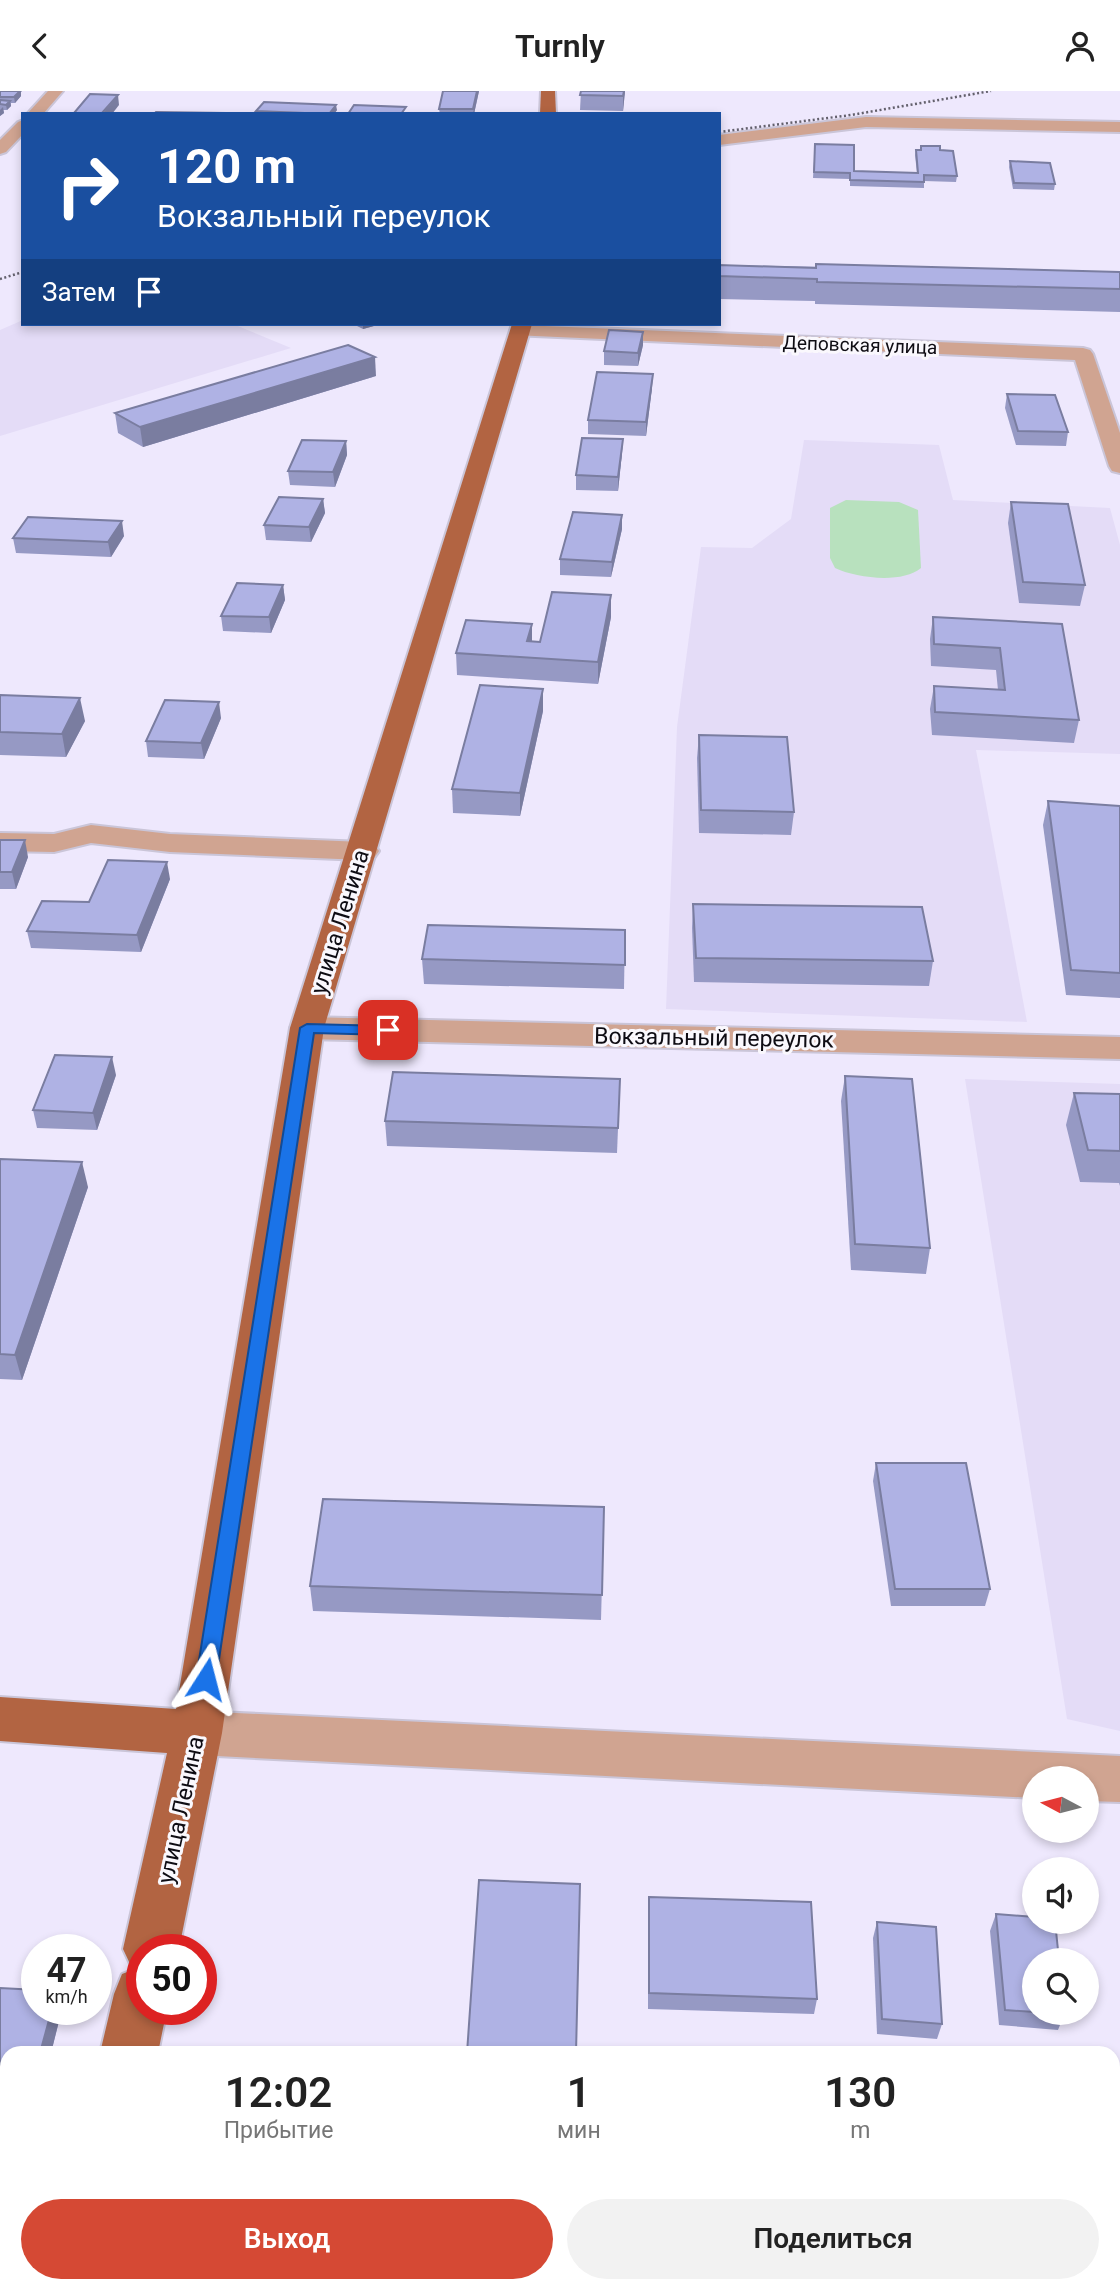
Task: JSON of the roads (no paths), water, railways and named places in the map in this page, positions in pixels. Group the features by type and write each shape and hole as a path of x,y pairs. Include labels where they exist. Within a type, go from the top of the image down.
{"main road":[{"path":"548,91 548,112"},
{"name":"улица Ленина","path":"154,1934 197,1733 307,1028 521,327"},
{"path":"0,1719 197,1733"},
{"path":"131,2046 135,2025"}],"street":[{"path":"36,112 56,91"},
{"path":"721,140 866,122 1120,127"},
{"path":"0,149 21,127"},
{"name":"Деповская улица","path":"521,327 1083,354 1120,466"},
{"path":"0,842 54,843 91,834 170,843 363,851"},
{"name":"Вокзальный переулок","path":"307,1028 1120,1048"},
{"path":"197,1733 1120,1779"}],"railway":[{"path":"721,132 851,115 991,91"},
{"path":"0,279 21,273"}]}
